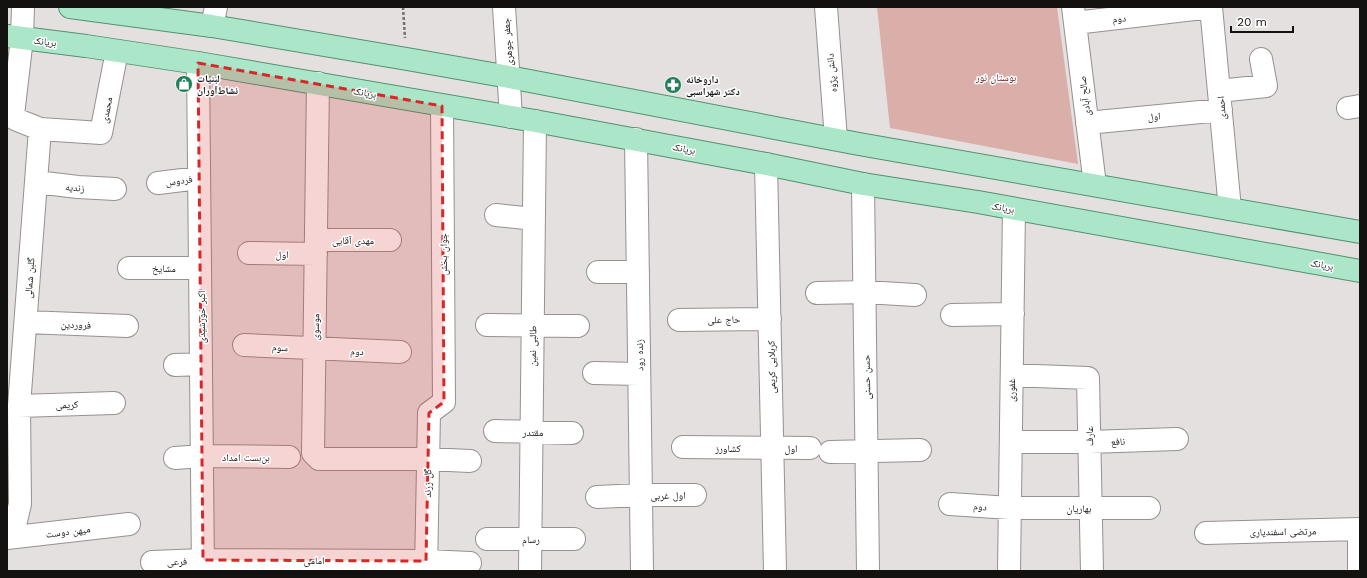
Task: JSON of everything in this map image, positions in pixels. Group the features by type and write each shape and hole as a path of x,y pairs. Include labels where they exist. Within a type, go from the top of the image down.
{"main road":[{"path":"70,7 214,16 407,59 509,77 836,140 1360,232"},
{"name":"بریانک","path":"14,37 117,51 318,83 636,139 863,184 1014,209 1360,271"}],"street":[{"path":"23,7 14,37 13,115 15,119 40,129"},
{"name":"جعفر جوهری","path":"504,7 511,117"},
{"name":"دانش پژوه","path":"826,7 836,140"},
{"name":"دوم","path":"1074,15 1211,7"},
{"name":"احمدی","path":"1211,7 1230,208"},
{"name":"صالح آبادی","path":"1074,15 1095,185"},
{"name":"محمدی","path":"40,129 101,133 117,51"},
{"name":"اول","path":"1087,123 1220,100 1266,86 1261,59"},
{"name":"اکبر خورشیدی","path":"198,64 203,565"},
{"name":"موسوی","path":"318,83 313,453 319,459 428,459"},
{"name":"جوان بخش","path":"442,106 444,402"},
{"name":"طالبی نمین","path":"530,571 534,121"},
{"name":"گلبن شمالی","path":"7,532 16,521 20,504 19,406 40,129"},
{"name":"زنده رود","path":"636,139 642,571"},
{"name":"کربلایی کریمی","path":"766,164 775,571"},
{"name":"فردوس","path":"158,183 199,178"},
{"name":"زندیه","path":"36,182 78,187 115,189"},
{"name":"حسن حسنی","path":"863,184 868,571"},
{"name":"غفوری","path":"1009,571 1014,209"},
{"path":"496,215 534,220"},
{"name":"مهدی آقایی","path":"316,247 390,240"},
{"name":"اول","path":"249,253 316,247"},
{"name":"مشایخ","path":"129,268 200,268"},
{"path":"598,272 638,272"},
{"path":"817,293 865,292 915,295"},
{"path":"952,315 1013,314"},
{"name":"حاج علی","path":"679,320 770,319"},
{"name":"فروردین","path":"26,322 127,326"},
{"path":"487,325 578,326"},
{"name":"سوم","path":"244,345 315,349"},
{"name":"دوم","path":"315,349 400,352"},
{"path":"175,365 201,364"},
{"path":"594,374 639,374"},
{"name":"عارف","path":"1012,375 1088,378 1092,571"},
{"name":"گل زرند","path":"426,566 429,413 444,402"},
{"name":"کریمی","path":"19,406 114,403"},
{"name":"مقتدر","path":"495,431 572,433"},
{"name":"نافع","path":"1011,442 1089,442 1177,438"},
{"name":"کشاورز","path":"683,447 772,448"},
{"name":"اول","path":"772,448 866,451 920,450"},
{"name":"بن‌بست امداد","path":"175,458 202,456 289,457"},
{"path":"428,459 470,461"},
{"name":"اول غربی","path":"597,497 695,494"},
{"name":"دوم","path":"950,504 1010,508"},
{"name":"بهاریان","path":"1010,508 1149,508"},
{"name":"میهن دوست","path":"7,538 129,524"},
{"path":"1359,529 1359,571"},
{"name":"مرتضی اسفندیاری","path":"1206,533 1359,529"},
{"name":"رسام","path":"487,539 574,539"},
{"name":"فرعی","path":"152,562 203,565"},
{"path":"426,566 470,563"},
{"name":"امامی","path":"203,565 426,566"}],"path":[{"path":"403,7 407,59"}],"highlighted area":[{"path":"198,63 442,106 444,402 429,413 426,561 203,560"}],"green space":[{"name":"بوستان نور","path":"877,7 1057,7 1078,164 890,128"}],"place":[{"name":"لبنیات نشاط‌آوران","path":"184,84"},
{"name":"داروخانه دکتر شهراسبی","path":"673,85"}]}
